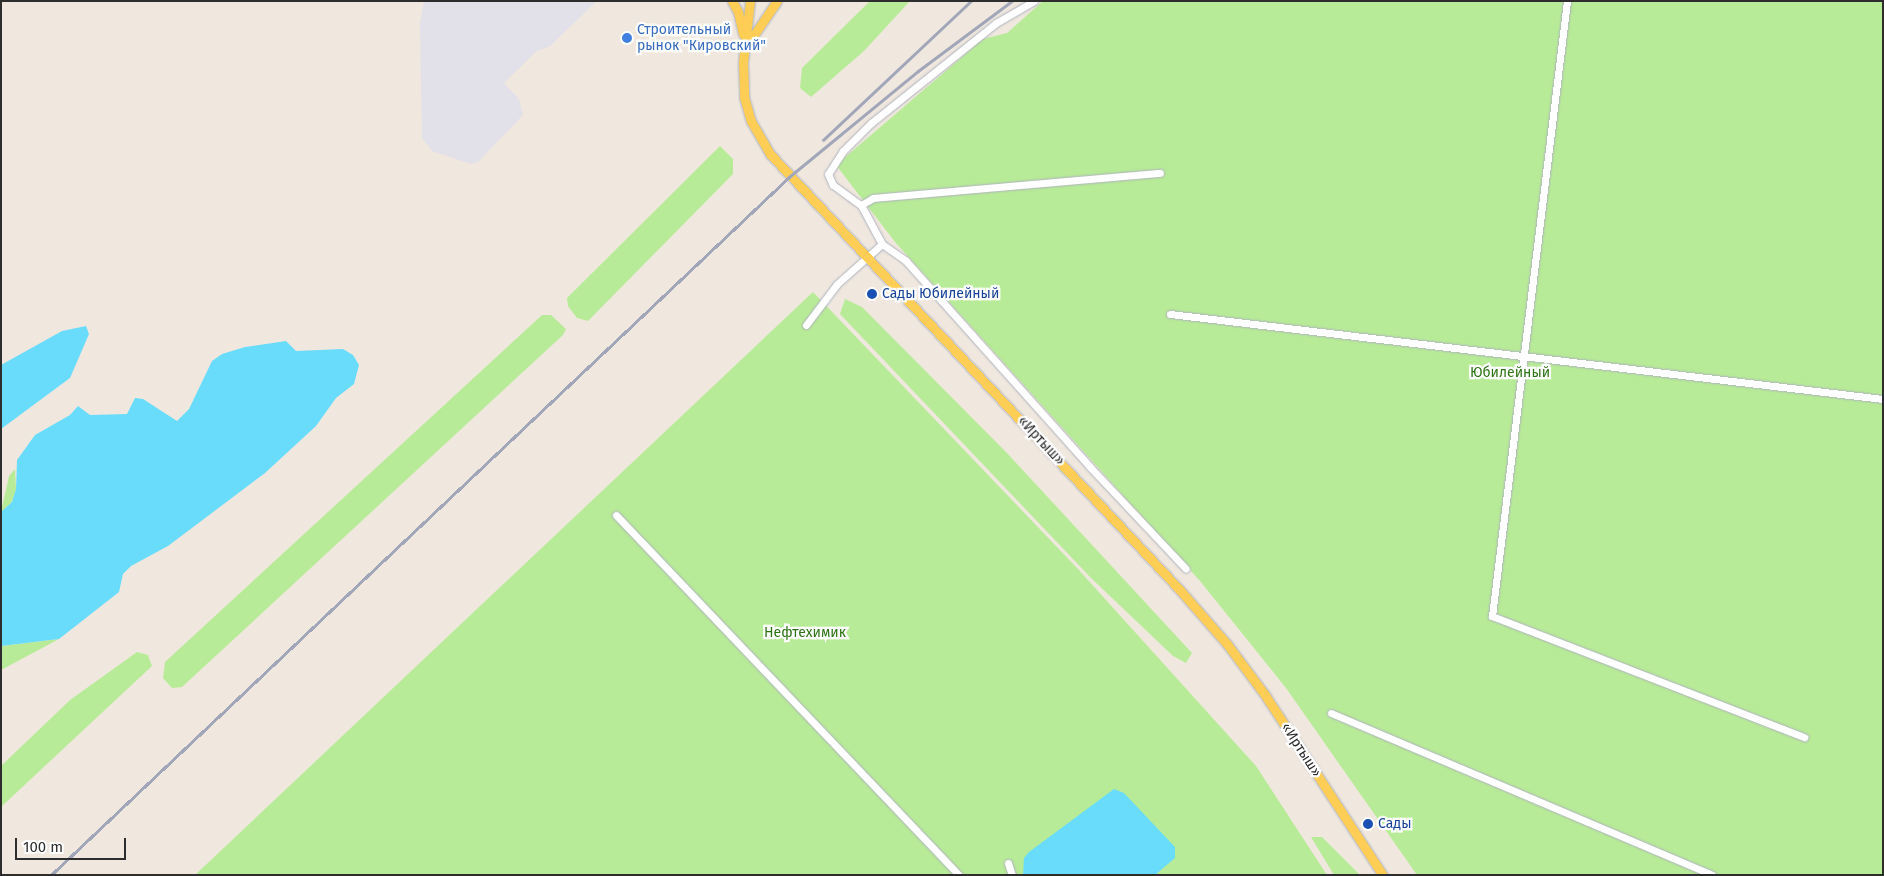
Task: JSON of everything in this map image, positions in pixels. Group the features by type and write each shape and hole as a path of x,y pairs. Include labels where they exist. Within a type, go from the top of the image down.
{"main road":[{"path":"732,1 743,28 744,52"},
{"name":"«Иртыш»","path":"750,1 744,52 744,96 751,121 762,143 787,174 1179,589 1227,644 1265,695 1383,875"},
{"path":"744,52 751,37 777,1"}],"street":[{"path":"1034,1 996,23 915,86 843,151 828,174 834,185 861,205 882,244 906,260 1089,466 1186,570"},
{"path":"1567,1 1522,356 1494,617 1804,737"},
{"path":"861,205 872,198 1160,173"},
{"path":"806,325 837,284 882,244"},
{"path":"1170,314 1883,399"},
{"path":"616,515 958,875"},
{"path":"1331,712 1712,875"},
{"path":"1008,863 1012,875"}],"shaded area":[{"path":"424,1 597,1 550,46 537,51 504,83 519,99 523,115 478,162 471,164 432,151 422,138 420,23"}],"green space":[{"path":"870,1 910,1 864,51 811,97 800,88 802,68"},
{"name":"Юбилейный","path":"1043,1 1883,1 1883,875 1417,875 1286,688 1200,581 895,242 836,165 983,39 1007,33"},
{"path":"720,146 733,159 733,174 588,321 577,318 568,306 567,298"},
{"name":"Нефтехимик","path":"813,292 1078,569 1256,766 1327,875 195,875"},
{"path":"845,299 862,307 1007,453 1192,653 1186,663 1173,656 1091,578 840,314"},
{"path":"542,315 551,315 566,329 563,335 182,687 172,688 163,678 165,662"},
{"path":"15,469 16,489 12,502 1,512 9,476"},
{"path":"59,639 1,670 1,646"},
{"path":"137,652 148,655 152,666 1,807 1,766 70,700"},
{"path":"1311,837 1322,837 1360,875 1334,875"}],"water":[{"path":"86,326 89,334 70,378 1,429 1,365 62,331"},
{"path":"286,341 296,351 343,349 353,355 359,365 354,384 336,398 316,426 265,473 168,546 131,566 123,574 119,592 59,639 1,646 1,512 12,502 16,489 17,460 35,435 70,415 78,406 90,415 127,414 135,398 143,399 177,421 189,409 212,361 222,354 245,347"},
{"path":"1114,789 1124,793 1175,847 1175,858 1155,875 1023,875 1024,858 1029,852"}],"railway":[{"path":"823,140 971,1"},
{"path":"51,875 789,177 918,71 1012,1"}],"place":[{"name":"Строительный рынок \"Кировский\"","path":"627,38"},
{"name":"Сады Юбилейный","path":"872,294"},
{"name":"Сады","path":"1368,824"}]}
